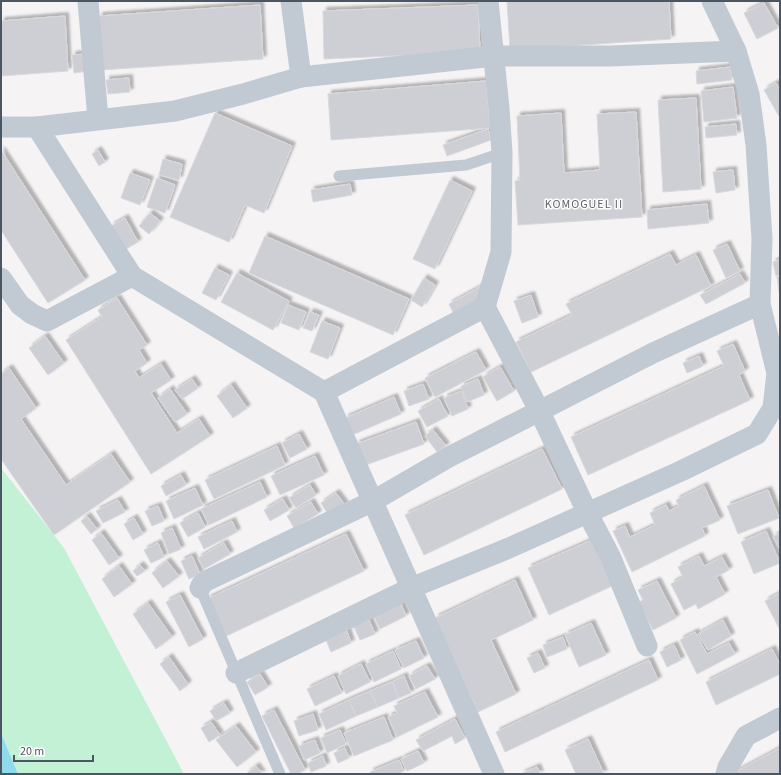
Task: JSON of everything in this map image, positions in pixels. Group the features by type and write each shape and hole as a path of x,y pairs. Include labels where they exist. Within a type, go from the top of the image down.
{"street":[{"path":"88,1 98,119"},
{"path":"291,1 301,77"},
{"path":"488,1 502,153 501,252 485,307 539,410 587,512 610,556 647,646"},
{"path":"236,673 411,588 509,548 681,471 757,434 773,408 777,373 760,304 771,237 749,94 736,51 712,1"},
{"path":"1,127 37,126 175,111 243,94 301,77 494,56 610,56 736,51"},
{"path":"37,126 132,276 324,392 494,774"},
{"path":"1,278 20,305 32,314 47,321 132,276"},
{"path":"200,588 206,581 373,502 448,456 653,353 760,304"},
{"path":"324,392 485,307"},
{"path":"726,774 728,767 746,736 780,718"}],"lane":[{"path":"339,176 466,165 502,153"},
{"path":"200,588 280,774"}],"green space":[{"path":"1,468 64,548 184,774 18,774 1,733"}],"water":[{"path":"1,733 18,774 1,774"}],"building":[{"path":"507,1 669,1 671,39 510,50"},
{"path":"764,3 778,28 757,39 744,13"},
{"path":"260,5 263,59 102,70 99,16"},
{"path":"478,5 480,52 324,59 323,11"},
{"path":"65,16 68,71 1,76 1,21"},
{"path":"86,54 88,71 74,73 72,55"},
{"path":"730,67 732,80 697,84 696,71"},
{"path":"129,78 130,92 108,94 106,80"},
{"path":"486,81 490,128 331,140 328,94"},
{"path":"776,83 780,90 780,118 764,90"},
{"path":"733,87 737,118 704,122 701,91"},
{"path":"696,98 701,189 663,192 658,100"},
{"path":"636,112 642,217 518,225 515,181 520,180 517,116 561,113 564,173 600,170 597,114"},
{"path":"215,113 292,146 264,213 245,205 229,242 170,217"},
{"path":"736,124 737,135 706,138 705,127"},
{"path":"488,129 491,140 447,156 443,145"},
{"path":"1,150 85,280 48,303 1,230"},
{"path":"98,150 105,162 99,166 92,154"},
{"path":"163,159 182,164 179,180 159,175"},
{"path":"733,170 735,190 716,193 713,172"},
{"path":"130,173 150,180 140,205 121,198"},
{"path":"157,178 175,185 165,213 147,207"},
{"path":"450,180 472,191 435,269 413,259"},
{"path":"350,184 352,195 313,202 311,190"},
{"path":"707,204 709,223 648,229 647,210"},
{"path":"150,213 160,221 149,234 139,226"},
{"path":"125,218 138,242 124,250 111,226"},
{"path":"265,236 409,299 393,335 249,273"},
{"path":"727,244 740,271 726,278 713,250"},
{"path":"670,254 676,265 696,255 711,286 531,372 516,342 572,315 566,304"},
{"path":"780,260 780,275 776,276 773,262"},
{"path":"215,268 229,275 216,300 202,293"},
{"path":"237,273 289,301 273,330 221,302"},
{"path":"740,274 745,283 706,304 700,295"},
{"path":"780,276 780,298 777,277"},
{"path":"424,278 435,285 422,307 411,300"},
{"path":"482,286 487,296 454,314 449,304"},
{"path":"531,295 538,317 522,323 514,301"},
{"path":"117,298 147,345 139,350 147,363 135,371 139,378 161,364 171,380 151,393 177,433 199,419 210,436 151,474 66,340 102,317 98,310"},
{"path":"288,305 306,312 299,330 281,323"},
{"path":"310,312 319,315 312,331 303,328"},
{"path":"322,321 340,328 328,359 310,352"},
{"path":"45,336 64,363 48,375 29,348"},
{"path":"733,344 745,371 739,375 750,400 588,475 571,437 724,366 717,351"},
{"path":"476,352 486,370 435,397 425,378"},
{"path":"699,356 703,366 687,373 683,363"},
{"path":"500,367 514,391 497,401 483,377"},
{"path":"9,368 36,408 21,419 66,485 111,454 130,482 54,535 1,459 1,374"},
{"path":"192,379 198,388 182,399 175,390"},
{"path":"478,379 484,395 467,402 461,386"},
{"path":"423,384 429,399 409,406 404,391"},
{"path":"231,385 247,408 233,418 217,396"},
{"path":"170,389 187,414 175,422 158,398"},
{"path":"461,391 468,409 452,416 444,398"},
{"path":"394,397 401,414 352,435 345,418"},
{"path":"439,399 448,416 427,427 418,411"},
{"path":"416,422 424,444 363,466 356,444"},
{"path":"433,430 446,446 437,452 425,436"},
{"path":"299,434 307,449 290,458 282,443"},
{"path":"277,446 285,465 214,499 205,480"},
{"path":"542,449 562,489 424,555 405,515"},
{"path":"315,456 324,475 280,495 271,476"},
{"path":"181,475 186,485 166,496 161,486"},
{"path":"260,482 267,497 209,525 201,509"},
{"path":"310,485 316,495 296,508 289,498"},
{"path":"704,486 720,520 702,528 705,536 632,572 613,531 625,526 630,537 655,525 650,513 666,505 669,511 679,506 676,500"},
{"path":"195,488 203,505 174,519 166,501"},
{"path":"768,490 779,518 738,534 727,506"},
{"path":"336,493 345,505 329,516 321,503"},
{"path":"283,499 289,510 270,521 264,510"},
{"path":"118,500 125,512 103,523 96,511"},
{"path":"311,502 318,514 294,528 287,516"},
{"path":"158,506 164,521 152,526 145,511"},
{"path":"198,513 205,527 188,537 180,523"},
{"path":"87,516 97,529 91,534 81,521"},
{"path":"134,518 143,534 133,540 124,524"},
{"path":"232,521 237,532 204,549 198,537"},
{"path":"172,528 181,549 169,554 161,533"},
{"path":"766,531 780,563 754,574 741,542"},
{"path":"101,533 119,558 109,565 92,540"},
{"path":"780,533 780,549 773,537"},
{"path":"346,534 364,571 224,637 207,599"},
{"path":"592,540 612,586 549,615 528,568"},
{"path":"158,543 164,557 151,563 144,550"},
{"path":"224,543 230,554 204,569 198,558"},
{"path":"192,556 200,574 189,579 181,561"},
{"path":"699,556 704,566 722,557 729,570 716,577 725,594 698,609 696,604 684,610 671,584 683,577 678,567"},
{"path":"167,561 179,576 163,588 152,573"},
{"path":"140,565 145,571 137,576 133,571"},
{"path":"119,566 132,584 114,597 102,579"},
{"path":"515,580 533,620 491,640 516,694 478,712 435,618"},
{"path":"657,581 676,618 653,630 639,602 643,600 638,590"},
{"path":"780,593 780,630 765,601"},
{"path":"180,595 203,639 189,647 166,602"},
{"path":"148,603 172,637 156,649 133,614"},
{"path":"401,604 406,616 380,629 374,617"},
{"path":"369,620 375,634 360,640 354,627"},
{"path":"723,620 731,636 708,650 698,634"},
{"path":"591,623 606,655 579,667 565,635"},
{"path":"347,631 351,643 331,652 326,640"},
{"path":"695,632 707,654 729,643 735,654 697,674 680,640"},
{"path":"563,637 567,649 547,657 543,645"},
{"path":"416,641 424,658 404,668 395,650"},
{"path":"674,645 681,660 667,667 660,652"},
{"path":"772,649 780,665 780,674 716,705 706,682"},
{"path":"393,651 401,669 374,682 366,664"},
{"path":"538,653 545,668 534,673 527,658"},
{"path":"169,657 188,684 180,691 160,664"},
{"path":"649,660 658,680 505,752 496,732"},
{"path":"361,664 370,682 346,694 338,676"},
{"path":"427,666 435,679 416,689 409,676"},
{"path":"260,674 268,687 255,695 247,682"},
{"path":"334,676 342,693 315,706 307,689"},
{"path":"404,676 411,693 399,698 392,682"},
{"path":"392,682 399,698 378,707 370,691"},
{"path":"370,691 378,707 356,716 349,700"},
{"path":"425,692 438,717 397,737 388,717 397,713 394,706"},
{"path":"349,700 356,716 326,730 319,714"},
{"path":"224,703 230,713 216,721 210,711"},
{"path":"274,710 305,770 297,774 291,774 262,716"},
{"path":"313,714 318,730 299,736 294,721"},
{"path":"384,717 393,740 354,756 344,733"},
{"path":"455,719 465,738 455,744 452,736 423,751 416,740"},
{"path":"211,722 220,735 209,742 201,728"},
{"path":"236,726 256,752 237,767 216,740"},
{"path":"340,730 346,744 327,753 321,738"},
{"path":"588,739 604,774 576,774 565,750"},
{"path":"315,740 320,753 304,760 299,746"},
{"path":"345,748 349,758 338,763 334,753"},
{"path":"780,748 780,774 732,774"},
{"path":"418,751 424,763 407,771 401,759"},
{"path":"323,756 326,766 311,772 308,763"},
{"path":"399,760 404,771 398,774 371,774 370,772"},
{"path":"256,766 262,774 246,774"},
{"path":"537,767 540,774 521,774"}],"district":[{"name":"KOMOGUEL II","path":"584,204"}]}
